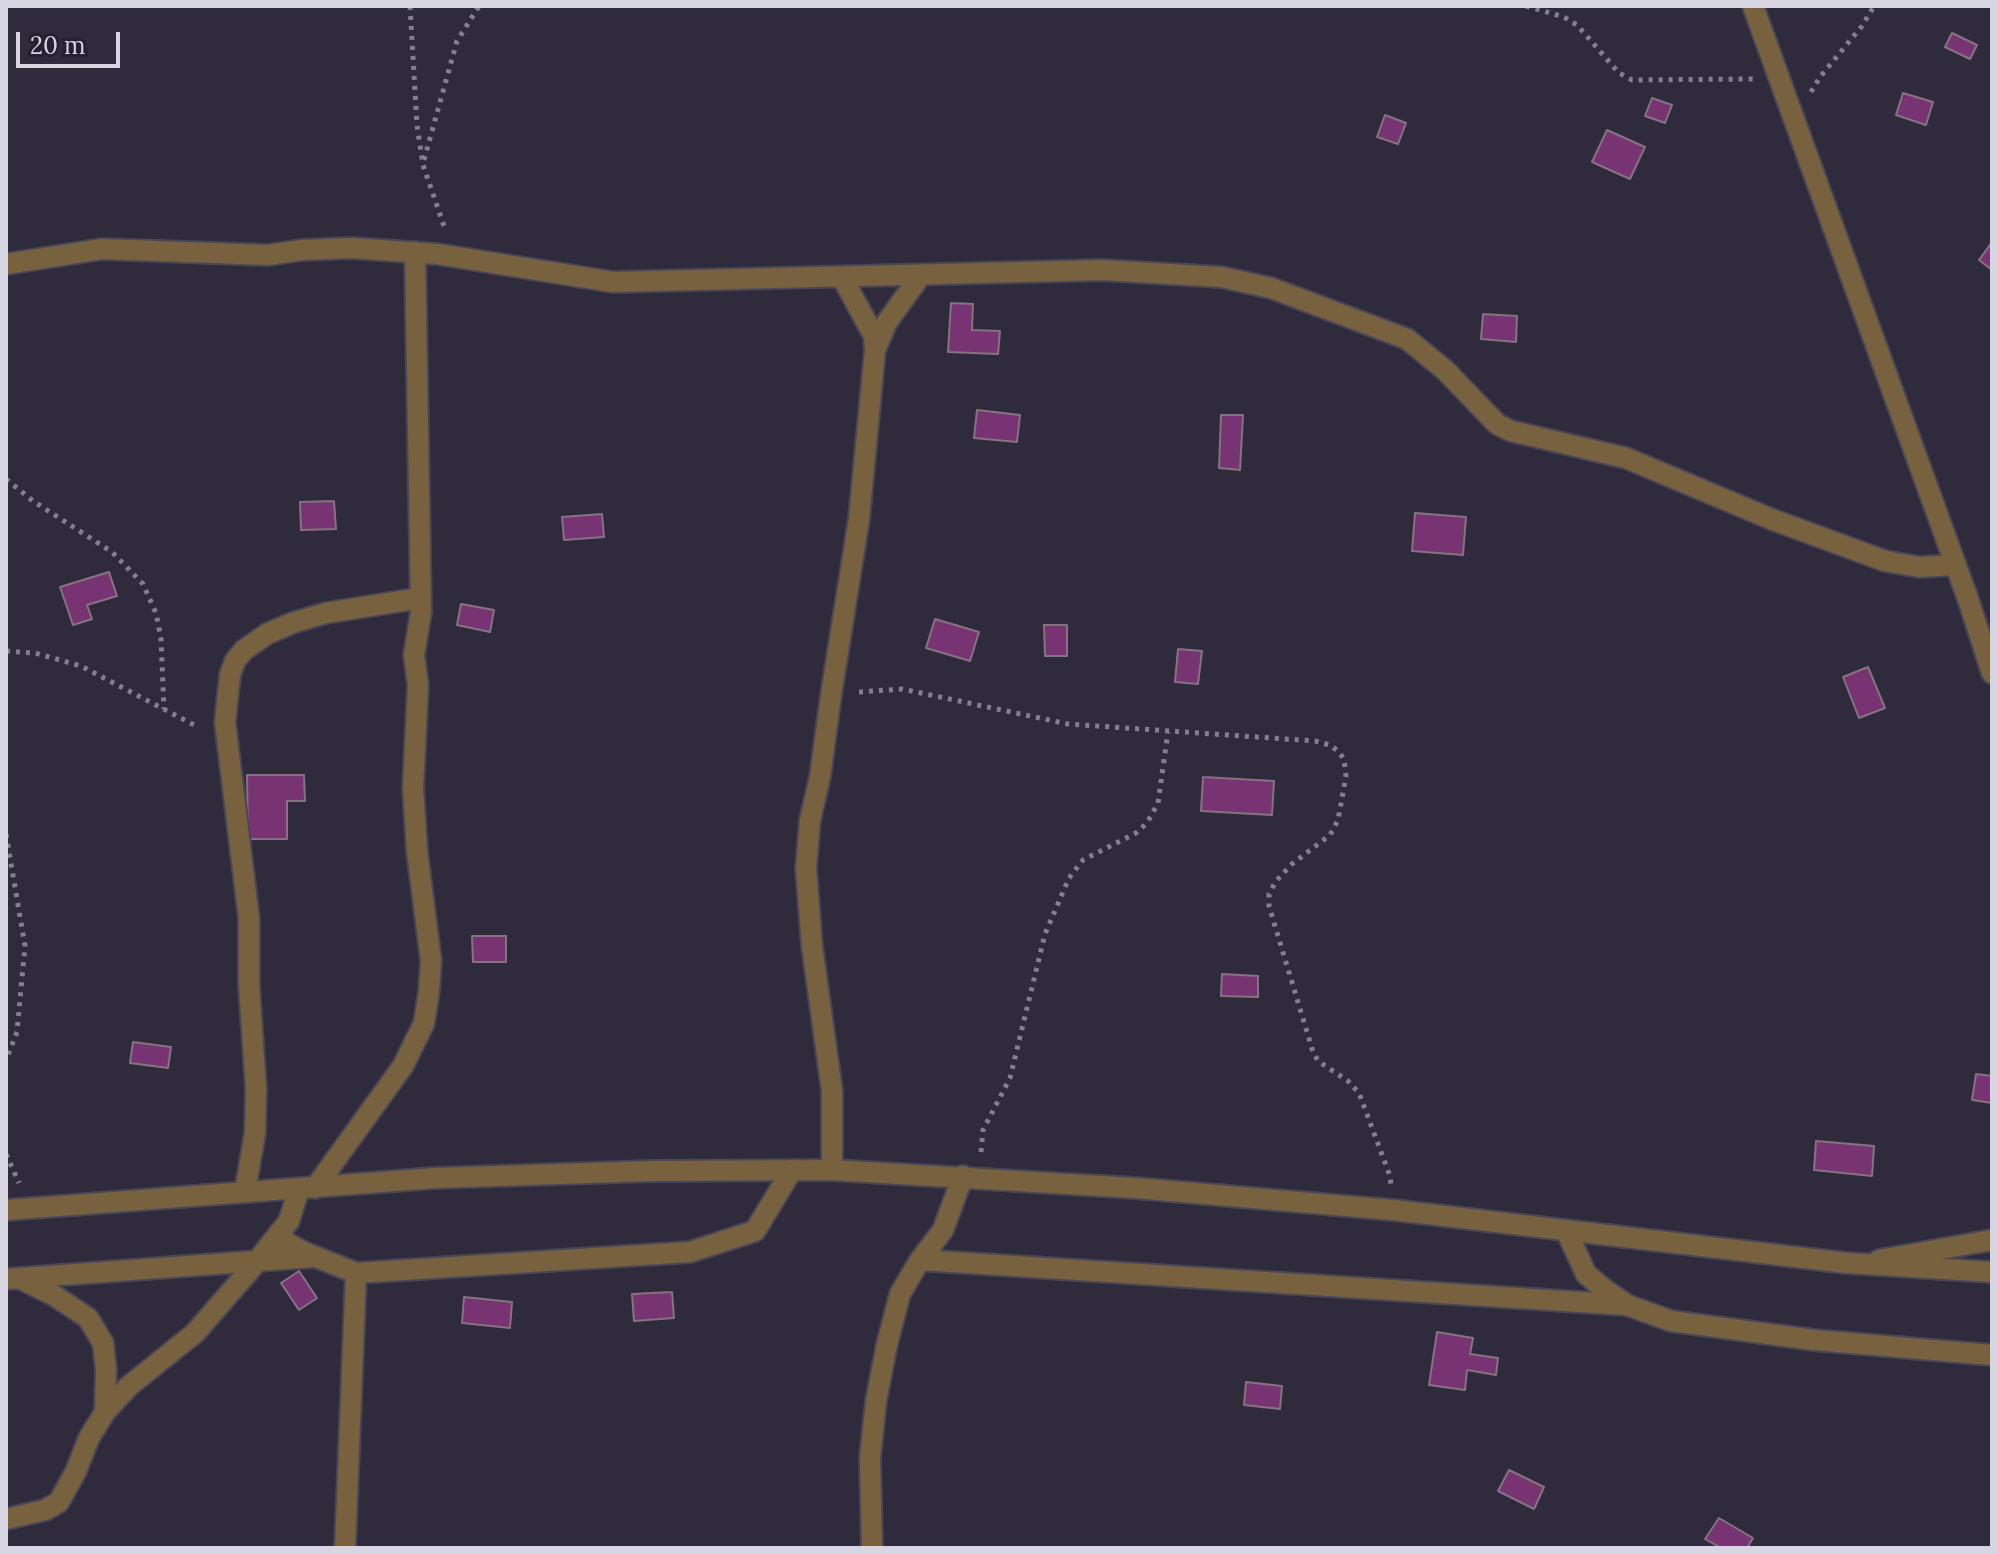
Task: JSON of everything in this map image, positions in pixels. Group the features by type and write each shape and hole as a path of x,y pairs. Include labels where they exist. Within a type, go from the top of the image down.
{"street":[{"path":"1753,6 1956,565 1992,673"},
{"path":"6,264 102,249 252,255 332,248 415,252 506,263 613,282 1102,270 1221,277 1271,288 1407,339 1445,370 1497,424 1511,431 1626,458 1771,519 1885,561 1919,567 1956,565"},
{"path":"6,1519 45,1510 59,1502 89,1438 105,1412 129,1386 195,1333 259,1259 289,1221 307,1189 403,1066 424,1023 431,961 417,851 413,788 418,685 414,655 421,612 415,252"},
{"path":"875,350 887,322 921,275"},
{"path":"832,1170 831,1079 812,946 806,868 810,820 820,777 859,519 875,350 874,336 842,277"},
{"path":"245,1191 255,1133 256,1089 249,919 225,722 230,675 235,661 254,642 292,623 315,616 420,598"},
{"path":"279,1233 287,1243 356,1273 690,1252 755,1231 792,1170"},
{"path":"6,1210 435,1178 651,1171 832,1170 1135,1188 1393,1210 1847,1263 1992,1272"},
{"path":"872,1548 870,1458 876,1401 900,1294 943,1230 972,1177"},
{"path":"1566,1230 1586,1274 1627,1305"},
{"path":"1847,1263 1906,1257 1992,1240"},
{"path":"10,1276 314,1257"},
{"path":"920,1260 1627,1305 1671,1321 1814,1340 1992,1355"},
{"path":"345,1548 356,1273"},
{"path":"10,1276 55,1296 88,1318 103,1343 105,1412"}],"path":[{"path":"410,6 417,125 423,165 446,232"},
{"path":"423,165 457,41 479,6"},
{"path":"1526,6 1556,14 1577,25 1619,73 1632,80 1778,79"},
{"path":"1793,122 1820,77 1862,26 1874,6"},
{"path":"6,479 33,501 112,552 143,584 156,613 161,639 164,709"},
{"path":"6,651 35,653 81,666 228,743"},
{"path":"831,695 902,689 1068,724 1315,741 1330,745 1344,759 1346,776 1338,820 1330,835 1292,864 1276,881 1269,894 1269,906 1313,1052 1318,1061 1348,1081 1359,1093 1390,1176 1393,1210"},
{"path":"972,1177 983,1130 1010,1078 1045,934 1073,870 1083,860 1136,833 1147,823 1158,803 1168,732"},
{"path":"6,834 25,946 17,1032 6,1060"}],"building":[{"path":"1952,33 1977,45 1970,59 1945,47"},
{"path":"1903,93 1933,102 1926,125 1896,115"},
{"path":"1652,98 1672,105 1665,123 1645,116"},
{"path":"1385,115 1406,123 1398,144 1377,137"},
{"path":"1607,130 1645,147 1630,179 1592,162"},
{"path":"1992,242 1992,270 1979,260"},
{"path":"951,303 973,304 972,330 1000,331 998,354 948,352"},
{"path":"1483,314 1517,316 1516,342 1481,339"},
{"path":"977,410 1020,415 1017,442 974,438"},
{"path":"1221,415 1243,415 1240,470 1219,468"},
{"path":"334,501 336,529 301,530 300,502"},
{"path":"1415,513 1466,517 1463,555 1412,551"},
{"path":"602,514 604,537 564,540 562,517"},
{"path":"109,572 117,596 87,605 92,619 73,625 60,587"},
{"path":"461,604 494,610 490,632 457,625"},
{"path":"935,619 979,632 970,661 926,648"},
{"path":"1044,625 1067,625 1067,656 1045,656"},
{"path":"1178,649 1202,651 1198,684 1175,682"},
{"path":"1868,667 1885,708 1859,718 1843,677"},
{"path":"247,775 304,775 305,801 287,801 287,839 248,839"},
{"path":"1203,777 1274,781 1272,815 1201,811"},
{"path":"472,936 506,936 506,962 473,962"},
{"path":"1222,974 1258,976 1258,997 1221,996"},
{"path":"133,1042 171,1047 168,1068 130,1063"},
{"path":"1976,1074 1992,1076 1992,1103 1972,1100"},
{"path":"1816,1141 1874,1146 1872,1176 1814,1170"},
{"path":"299,1271 317,1298 299,1310 281,1283"},
{"path":"672,1292 674,1318 634,1321 632,1294"},
{"path":"464,1297 512,1302 510,1328 462,1323"},
{"path":"1437,1332 1473,1338 1470,1354 1498,1358 1496,1375 1467,1370 1465,1390 1429,1385"},
{"path":"1246,1382 1282,1386 1280,1409 1244,1405"},
{"path":"1509,1470 1544,1487 1534,1509 1498,1491"},
{"path":"1719,1518 1753,1538 1747,1548 1721,1548 1705,1539"}]}
